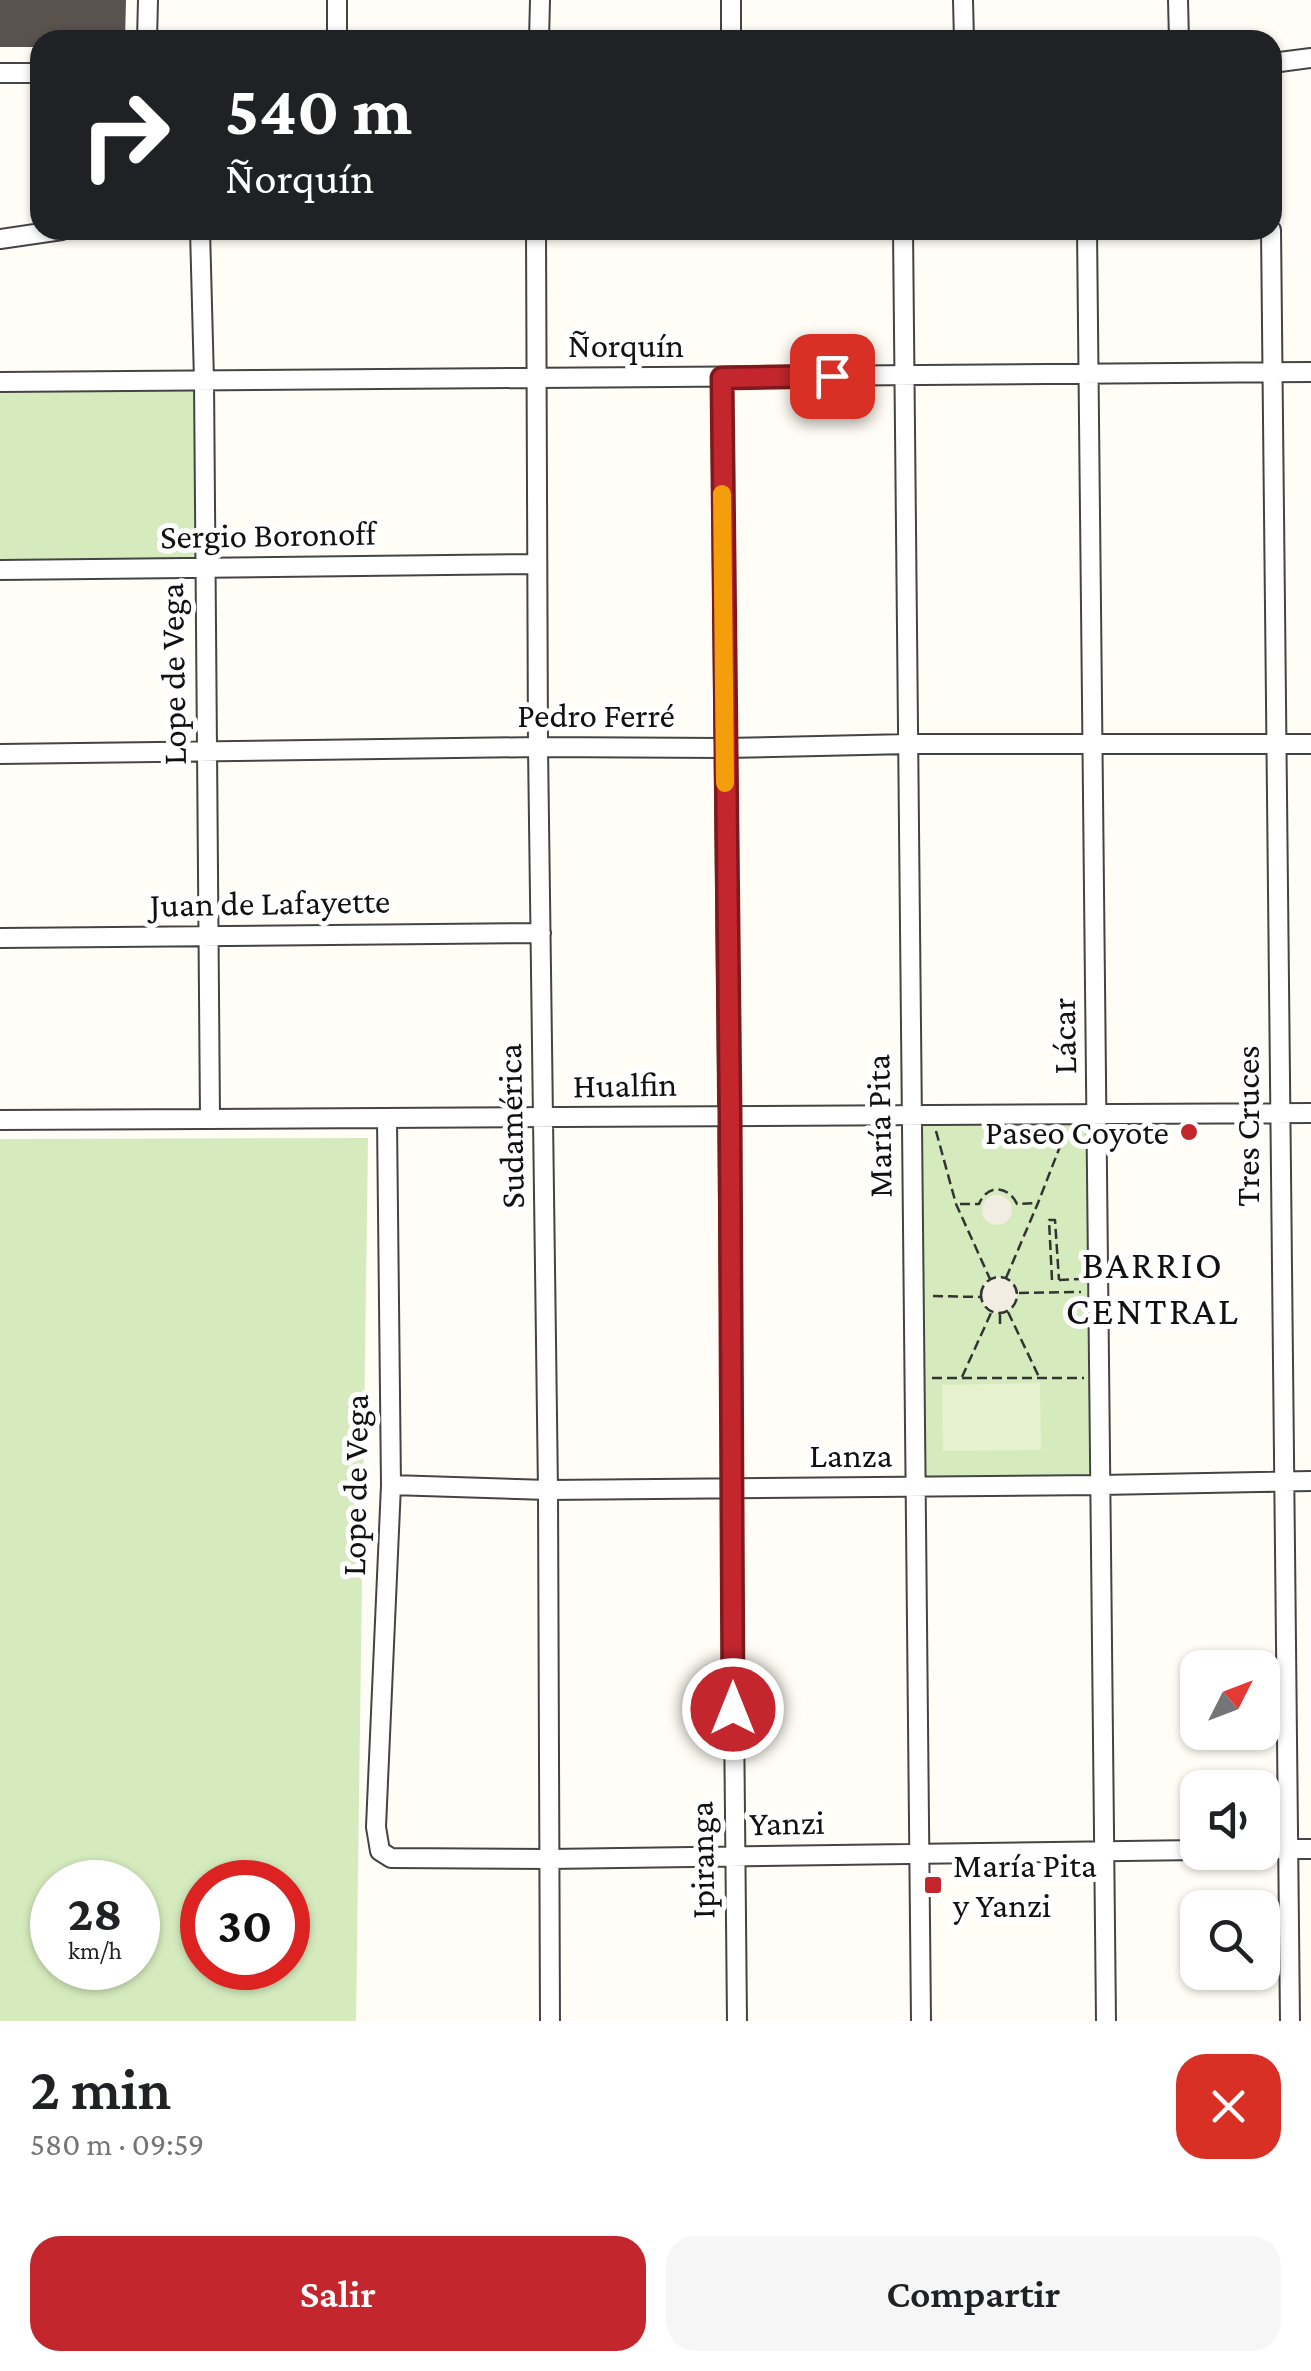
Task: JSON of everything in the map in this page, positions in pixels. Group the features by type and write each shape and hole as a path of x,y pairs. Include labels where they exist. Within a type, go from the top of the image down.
{"street":[{"path":"147,30 148,0"},
{"path":"337,0 337,30"},
{"path":"539,30 540,0"},
{"path":"731,0 731,30"},
{"path":"964,0 964,30"},
{"path":"1178,0 1180,30"},
{"path":"1282,62 1311,58"},
{"path":"0,72 30,73"},
{"path":"0,239 30,235"},
{"name":"Lope de Vega","path":"200,240 210,1118"},
{"name":"Sudamérica","path":"536,240 550,2021"},
{"name":"María Pita","path":"903,240 921,2021"},
{"name":"Lácar","path":"1087,240 1106,2021"},
{"name":"Tres Cruces","path":"1271,240 1290,2021"},
{"name":"Ñorquín","path":"0,382 1311,372"},
{"name":"Ipiranga","path":"722,378 737,2021"},
{"name":"Sergio Boronoff","path":"0,570 537,564"},
{"name":"Pedro Ferré","path":"0,754 538,746 1311,744"},
{"name":"Juan de Lafayette","path":"0,938 541,933"},
{"name":"Hualfin","path":"0,1120 1311,1114"},
{"name":"Lope de Vega","path":"380,1851 376,1827 390,1485 387,1120"},
{"name":"Lanza","path":"390,1485 548,1490 1311,1481"},
{"path":"1280,1849 1311,1849"},
{"name":"Yanzi","path":"380,1851 391,1858 550,1859 1180,1850"}],"path":[{"path":"932,1116 956,1204 990,1280"},
{"path":"1006,1278 1072,1116"},
{"path":"956,1204 981,1204 986,1192 998,1188 1010,1193 1014,1204 1038,1204"},
{"path":"1059,1280 1055,1220 1048,1220 1050,1280 1097,1286"},
{"path":"1006,1278 1014,1284 1015,1303 1008,1311 992,1312 987,1308 981,1297 990,1280 1006,1278"},
{"path":"1017,1293 1097,1286"},
{"path":"915,1296 981,1297"},
{"path":"1008,1311 1039,1377"},
{"path":"962,1377 992,1312"},
{"path":"1000,1313 1000,1324"},
{"path":"916,1378 1100,1378"}],"green space":[{"path":"204,380 204,569 0,570 0,382"},
{"path":"1098,1116 1100,1485 915,1487 911,1117"},
{"path":"368,1138 356,2021 0,2021 0,1139"},
{"path":"1040,1383 1041,1450 943,1451 942,1385"}],"shaded area":[{"path":"997,1195 1008,1199 1012,1210 1008,1221 997,1225 986,1221 982,1210 986,1199"},
{"path":"999,1277 1012,1282 1017,1295 1012,1308 999,1313 986,1308 981,1295 986,1282"}],"building":[{"path":"0,0 126,0 125,30 30,30 30,47 0,47"}],"slow traffic":[{"path":"722,494 725,783"}],"place":[{"name":"Paseo Coyote","path":"1189,1132"},
{"name":"María Pita y Yanzi","path":"933,1885"}],"district":[{"name":"BARRIO CENTRAL","path":"1153,1287"}],"route":[{"path":"733,1709 722,378 832,376"}]}
